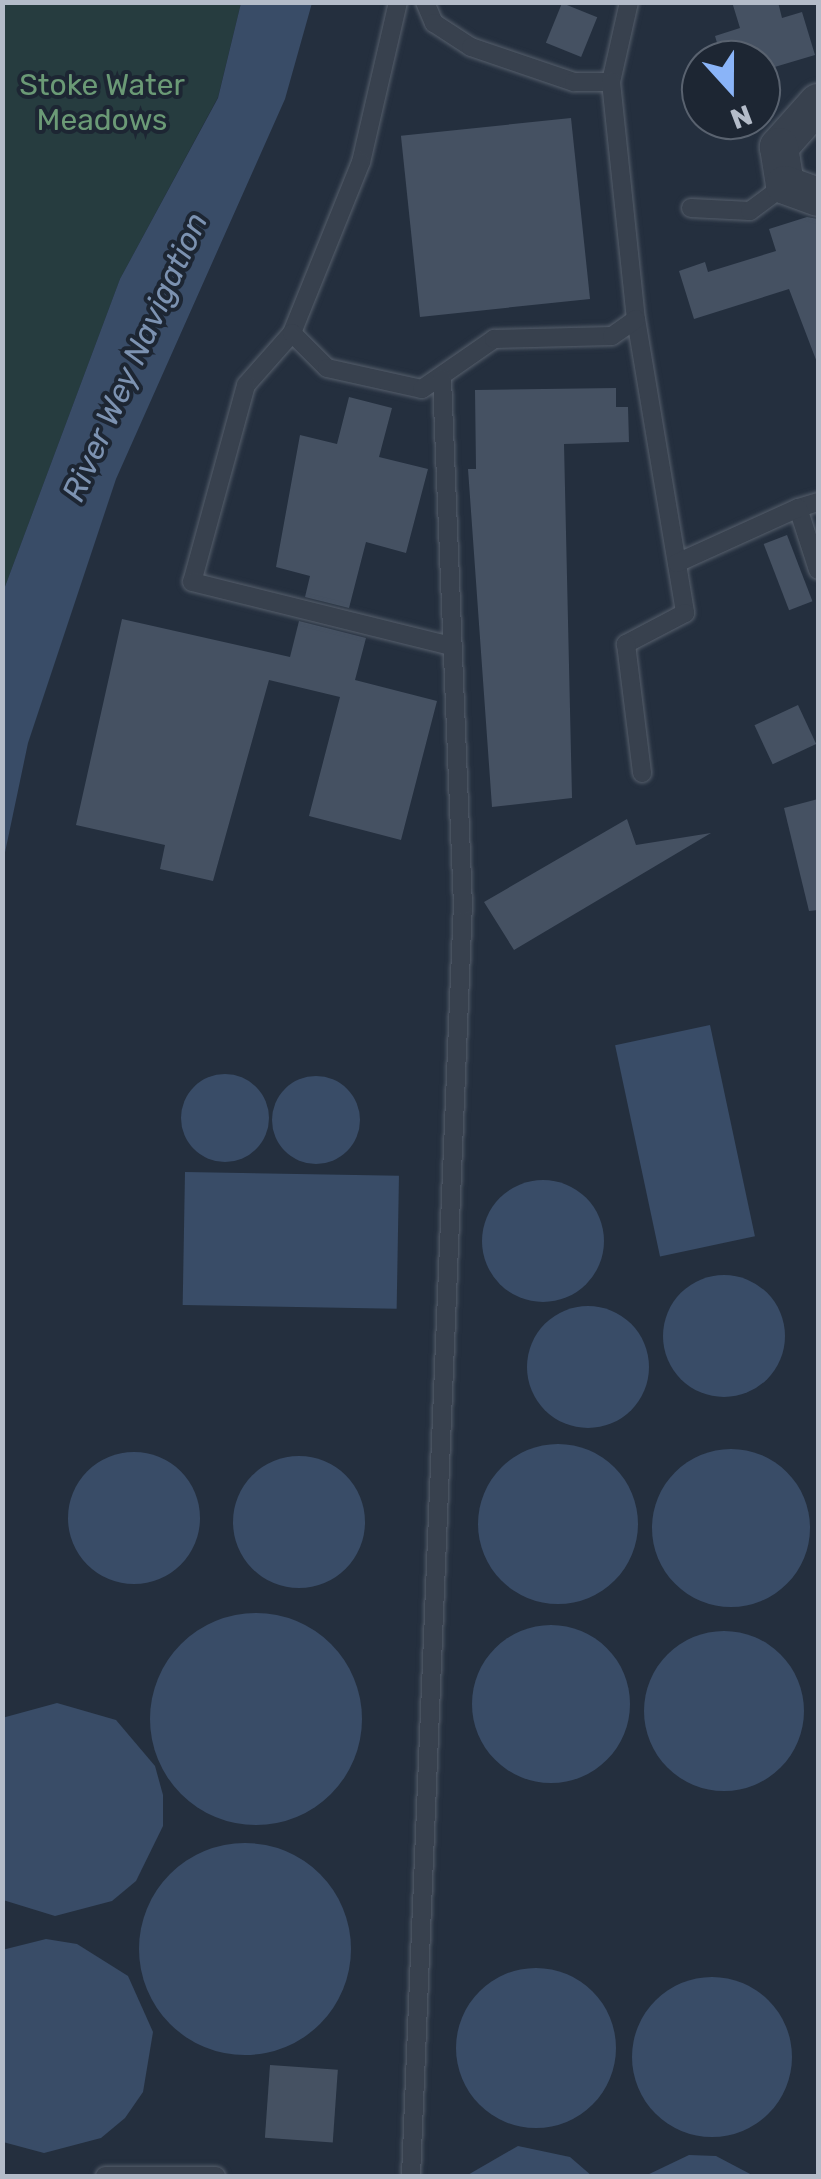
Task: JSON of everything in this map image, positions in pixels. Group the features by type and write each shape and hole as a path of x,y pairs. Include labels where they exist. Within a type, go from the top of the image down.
{"street":[{"path":"802,191 779,147 818,104"}],"lane":[{"path":"398,2 360,162 292,333 246,385 192,582 450,646"},
{"path":"425,2 434,23 471,47 574,82 610,82"},
{"path":"629,2 610,82 636,318 686,613 626,644 642,773"},
{"path":"691,208 750,211 802,191"},
{"path":"292,333 327,368 401,389 442,378 494,339 612,336 636,318"},
{"path":"412,2176 460,1038 442,378"},
{"path":"677,563 818,502"},
{"path":"798,508 818,570"},
{"path":"104,2176 216,2176"}],"green space":[{"name":"Stoke Water Meadows","path":"2,3 241,3 218,97 120,279 3,592"}],"water":[{"name":"River Wey Navigation","path":"241,3 312,3 285,99 116,479 28,743 3,862 3,592 120,279 218,98"},
{"path":"710,1025 755,1236 660,1256 615,1045"},
{"path":"225,1074 250,1081 262,1093 269,1118 262,1143 250,1155 225,1162 200,1155 188,1143 181,1118 188,1093 200,1081"},
{"path":"316,1076 341,1083 353,1095 360,1120 353,1145 341,1157 316,1164 291,1157 279,1145 272,1120 279,1095 291,1083"},
{"path":"185,1172 399,1176 397,1309 183,1305"},
{"path":"543,1180 566,1184 586,1198 600,1218 604,1241 600,1264 586,1284 566,1298 543,1302 520,1298 500,1284 486,1264 482,1241 486,1218 500,1198 520,1184"},
{"path":"724,1275 747,1280 767,1293 780,1313 785,1336 780,1359 767,1379 747,1392 724,1397 701,1392 681,1379 668,1359 663,1336 668,1313 681,1293 701,1280"},
{"path":"588,1306 611,1311 631,1324 644,1344 649,1367 644,1390 631,1410 611,1423 588,1428 565,1423 545,1410 532,1390 527,1367 532,1344 545,1324 565,1311"},
{"path":"558,1444 588,1451 614,1468 631,1494 638,1524 631,1554 614,1580 588,1597 558,1604 528,1597 502,1580 485,1554 478,1524 485,1494 502,1468 528,1451"},
{"path":"731,1449 761,1455 787,1472 804,1498 810,1528 804,1558 787,1584 761,1601 731,1607 701,1601 675,1584 658,1558 652,1528 658,1498 675,1472 701,1455"},
{"path":"134,1452 159,1457 181,1471 195,1493 200,1518 195,1543 181,1565 159,1579 134,1584 109,1579 87,1565 73,1543 68,1518 73,1493 87,1471 109,1457"},
{"path":"299,1456 324,1461 346,1475 360,1497 365,1522 360,1547 346,1569 324,1583 299,1588 274,1583 252,1569 238,1547 233,1522 238,1497 252,1475 274,1461"},
{"path":"256,1613 297,1621 331,1644 354,1678 362,1719 354,1760 331,1794 297,1817 256,1825 215,1817 181,1794 158,1760 150,1719 158,1678 181,1644 215,1621"},
{"path":"551,1625 581,1631 607,1648 624,1674 630,1704 624,1734 607,1760 581,1777 551,1783 521,1777 495,1760 478,1734 472,1704 478,1674 495,1648 521,1631"},
{"path":"724,1631 754,1638 780,1655 797,1681 804,1711 797,1741 780,1767 754,1784 724,1791 694,1784 668,1767 651,1741 644,1711 651,1681 668,1655 694,1638"},
{"path":"57,1703 116,1720 155,1766 163,1795 163,1826 136,1881 112,1901 55,1916 3,1900 2,1718"},
{"path":"245,1843 286,1851 320,1874 343,1908 351,1949 343,1990 320,2024 286,2047 245,2055 204,2047 170,2024 147,1990 139,1949 147,1908 170,1874 204,1851"},
{"path":"46,1939 77,1944 128,1976 153,2032 143,2092 125,2118 101,2138 44,2153 3,2142 2,1950"},
{"path":"536,1968 567,1974 593,1991 610,2017 616,2048 610,2079 593,2105 567,2122 536,2128 505,2122 479,2105 462,2079 456,2048 462,2017 479,1991 505,1974"},
{"path":"712,1977 743,1983 769,2000 786,2026 792,2057 786,2088 769,2114 743,2131 712,2137 681,2131 655,2114 638,2088 632,2057 638,2026 655,2000 681,1983"},
{"path":"518,2146 570,2157 592,2176 466,2176"},
{"path":"689,2155 716,2156 754,2176 645,2176"}],"building":[{"path":"732,2 778,2 782,18 802,12 815,55 781,65 781,40 716,40 715,36 740,28"},
{"path":"562,3 597,17 581,57 546,43"},
{"path":"571,118 590,299 420,317 401,136"},
{"path":"807,217 818,219 818,365 789,289 694,319 679,271 705,262 708,272 776,251 769,229"},
{"path":"616,388 616,407 628,407 629,442 564,444 572,798 492,807 468,469 476,469 475,390"},
{"path":"349,397 392,408 379,457 428,469 406,553 366,542 349,608 305,597 310,576 276,567 300,435 337,444"},
{"path":"787,535 812,601 789,610 764,544"},
{"path":"122,619 290,657 299,621 366,638 355,680 437,701 401,840 309,816 340,697 269,680 213,881 160,869 165,845 76,825"},
{"path":"798,705 816,744 773,764 754,725"},
{"path":"818,799 818,910 809,911 784,808"},
{"path":"627,819 636,845 711,833 514,950 484,902"},
{"path":"270,2065 338,2070 333,2143 265,2138"}]}
